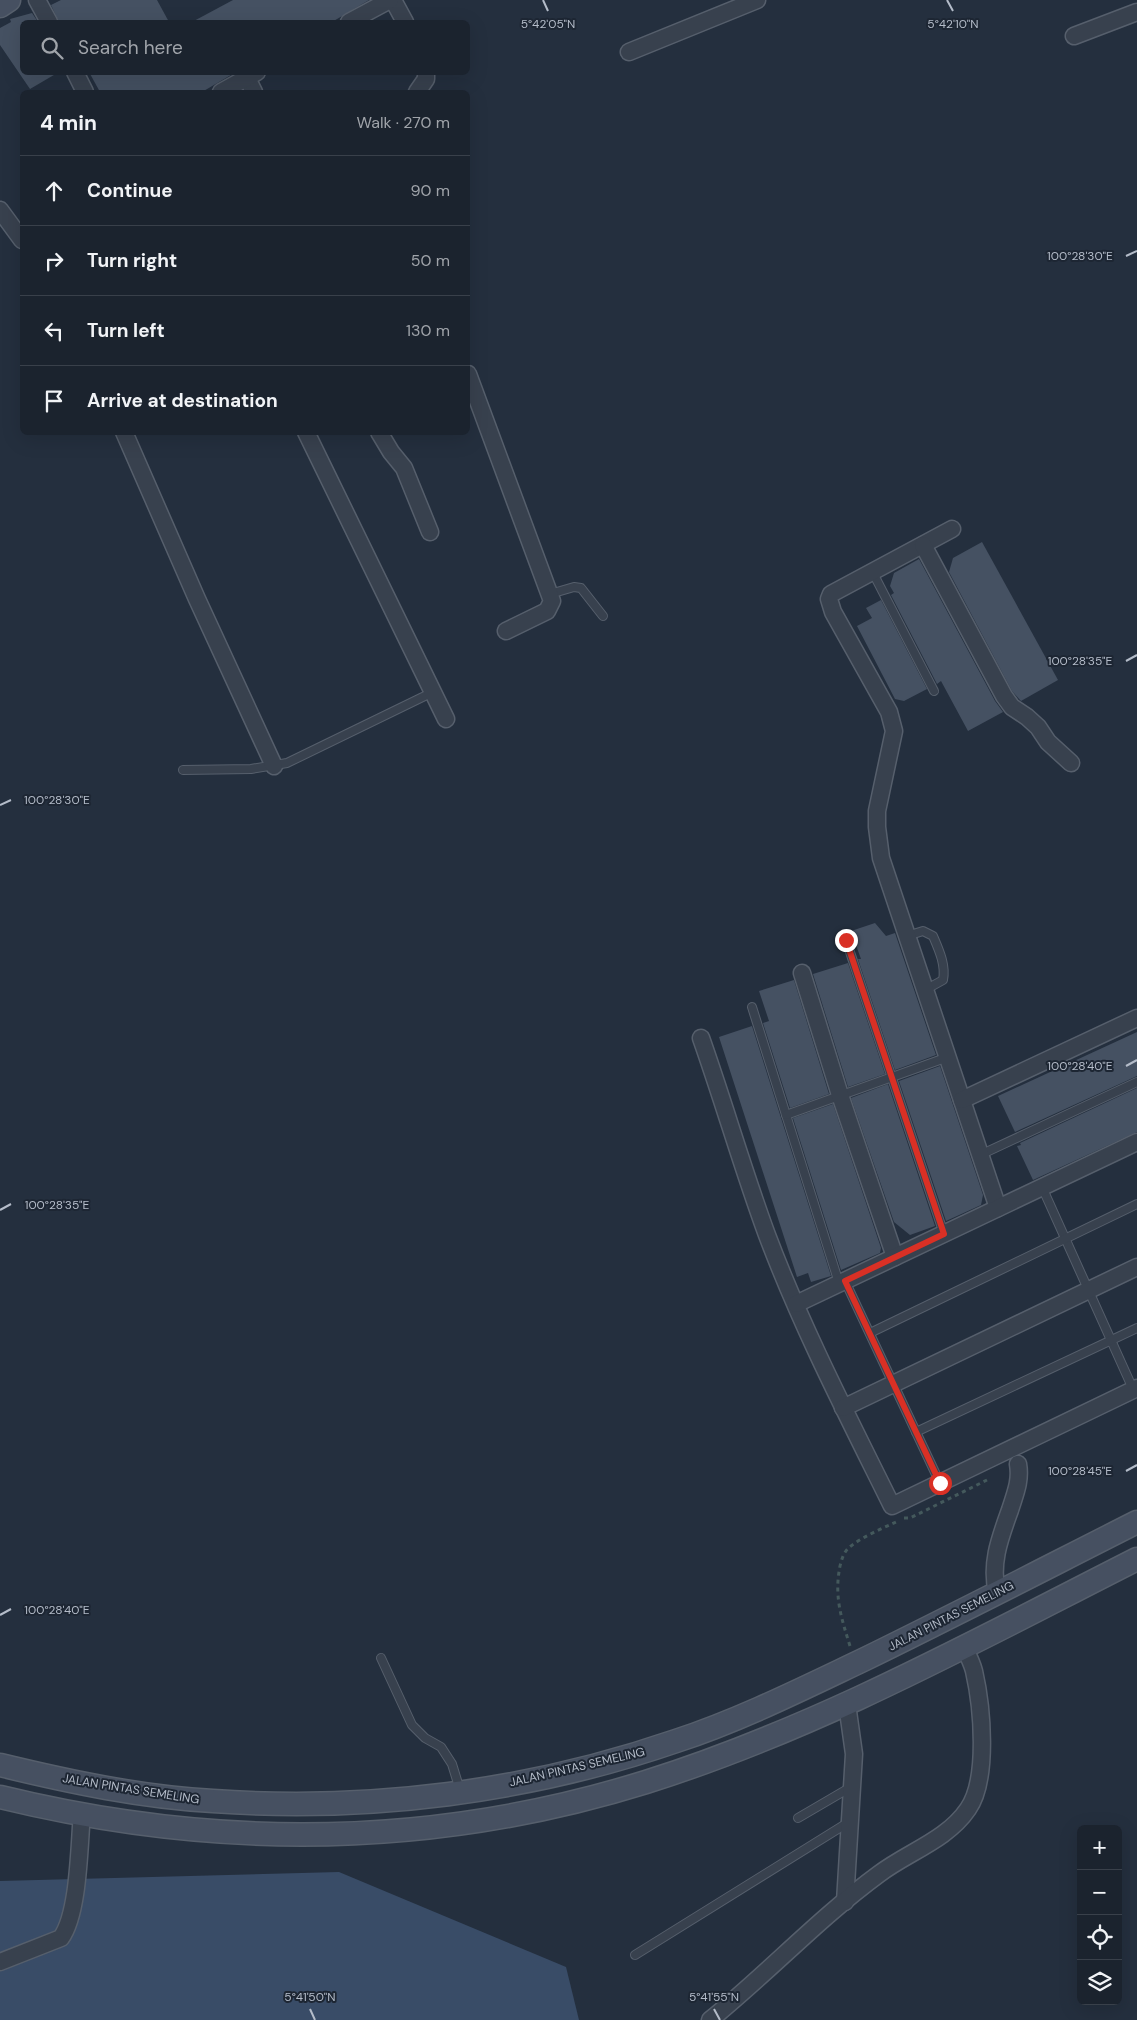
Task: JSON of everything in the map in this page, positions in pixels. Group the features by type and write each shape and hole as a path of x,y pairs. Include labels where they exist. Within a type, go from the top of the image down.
{"main road":[{"path":"0,6 9,0"},
{"name":"JALAN PINTAS SEMELING","path":"0,1765 128,1792 212,1802 306,1805 346,1804 460,1792 589,1767 677,1741 745,1715 857,1663 1137,1522"},
{"path":"0,1796 82,1813 200,1831 258,1834 348,1835 398,1832 464,1824 535,1810 643,1782 732,1751 846,1704 1137,1559"}],"street":[{"path":"37,0 48,20"},
{"path":"353,20 392,0 403,20"},
{"path":"629,52 757,0"},
{"path":"1135,0 1137,5"},
{"path":"1074,36 1137,12"},
{"path":"76,75 84,90"},
{"path":"418,90 426,79 426,75"},
{"path":"226,90 253,81"},
{"path":"0,210 20,237"},
{"path":"470,379 552,601 546,611 506,631"},
{"path":"125,435 190,583 274,766"},
{"path":"307,435 446,719"},
{"path":"381,435 404,468 430,532"},
{"path":"952,529 831,594 829,599 833,612 893,722 894,731 877,811 881,858 998,1208"},
{"path":"923,545 1004,696 1012,707 1033,722 1048,742 1071,763"},
{"path":"802,973 840,1094 895,1257"},
{"path":"962,1100 1137,1018"},
{"path":"701,1038 767,1234 843,1408 892,1506 1135,1388"},
{"path":"796,1304 1137,1142"},
{"path":"843,1408 1137,1267"},
{"path":"997,1593 994,1568 998,1545 1018,1486 1018,1464"},
{"path":"710,2020 742,1994 803,1936 880,1873 954,1826 969,1808 978,1783 982,1750 980,1709 974,1670 964,1646"},
{"path":"845,1902 854,1754 846,1704"},
{"path":"0,1962 61,1938 67,1929 73,1906 82,1813"}],"lane":[{"path":"872,571 934,691"},
{"path":"550,594 574,587 581,588 603,616"},
{"path":"183,770 274,766 288,763 432,692"},
{"path":"907,936 923,931 933,936 939,950 945,971 943,980 925,990"},
{"path":"846,940 944,1234"},
{"path":"752,1007 842,1282 870,1333 940,1483"},
{"path":"786,1115 948,1056"},
{"path":"980,1155 1137,1082"},
{"path":"1042,1187 1087,1291 1135,1388"},
{"path":"870,1333 1137,1204"},
{"path":"916,1432 1137,1328"},
{"path":"381,1658 412,1725 425,1738 440,1747 452,1764 460,1792"},
{"path":"798,1818 853,1786"},
{"path":"635,1955 849,1822"}],"path":[{"path":"857,1663 842,1620 838,1600 836,1583 842,1556 850,1546 903,1519"}],"water":[{"path":"339,1872 566,1967 579,2020 0,2020 0,1881"}],"building":[{"path":"61,0 157,0 168,20 58,20 51,5"},
{"path":"233,0 369,0 335,20 196,20"},
{"path":"32,13 37,20 20,20 20,74 0,45 0,28 11,22 10,19"},
{"path":"20,75 54,75 30,89"},
{"path":"91,75 231,75 205,90 99,90"},
{"path":"982,542 1058,680 1021,701 1012,691 949,572 953,558"},
{"path":"919,559 995,701 1003,712 968,731 941,681 937,684 891,595 894,593 890,586 894,573"},
{"path":"881,600 927,689 904,701 895,699 857,626 872,618 866,608"},
{"path":"875,923 886,936 895,933 936,1055 895,1070 858,959 861,959 851,931"},
{"path":"848,963 885,1074 848,1087 813,974"},
{"path":"794,980 829,1094 790,1108 763,1023 769,1021 759,991"},
{"path":"752,1026 831,1276 811,1282 808,1273 797,1277 719,1037"},
{"path":"1137,1032 1137,1076 1015,1132 998,1096"},
{"path":"940,1066 983,1195 981,1205 946,1221 899,1081"},
{"path":"888,1084 935,1226 910,1235 894,1222 851,1098"},
{"path":"1137,1088 1137,1132 1033,1180 1017,1146 1021,1145 1020,1143"},
{"path":"833,1104 881,1248 880,1253 841,1270 793,1118"}],"route":[{"path":"846,940 944,1234 845,1281 940,1483"}]}
